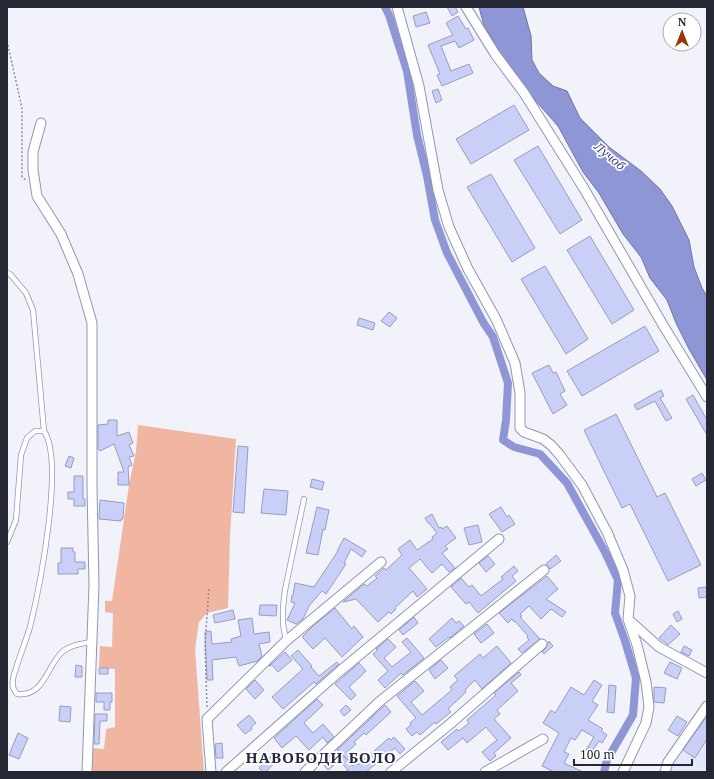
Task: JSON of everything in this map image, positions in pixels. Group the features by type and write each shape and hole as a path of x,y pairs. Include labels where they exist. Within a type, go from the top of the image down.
{"street":[{"path":"397,7 419,86 438,190 449,227 468,269 496,319 515,363 520,393 520,428 524,432 543,439 551,445 582,485 607,532 623,570 630,596 628,620 637,645 646,682 649,707 646,723 623,772"},
{"path":"466,7 495,54 524,93 578,180 707,397"},
{"path":"41,123 33,152 33,170 37,196 61,234 78,274 92,323 92,488 94,585 87,772"},
{"path":"226,772 340,671 499,539"},
{"path":"211,772 207,719 286,641 381,562"},
{"path":"305,772 379,702 544,570"},
{"path":"628,620 659,647 707,673"},
{"path":"391,772 450,724 542,644"},
{"path":"665,772 668,762 707,706"},
{"path":"492,770 543,739"}],"lane":[{"path":"7,272 26,293 33,310 44,432 48,437 52,485 48,530 30,627 13,679 13,688 17,694 26,695 34,692 41,684 52,664 63,652 76,645 91,642"},
{"path":"7,542 16,520 21,456 27,438 35,431 44,432"},
{"path":"286,641 283,624 285,590 304,499"}],"path":[{"path":"7,41 22,108 22,177 36,189"},
{"path":"207,719 205,645 209,588"}],"shaded area":[{"path":"138,425 236,439 230,536 228,608 207,613 199,622 195,649 204,772 90,772 91,748 104,749 106,729 115,727 115,669 99,668 100,646 112,647 113,613 105,612 105,601 112,601 129,485 136,451"},
{"path":"707,713 707,772 669,772 676,756"}],"water":[{"name":"Лучоб","path":"479,7 523,7 531,36 532,60 539,73 553,86 567,91 580,118 609,147 641,171 660,189 672,206 689,240 694,267 702,288 707,296 707,380 676,323 667,300 650,278 641,257 623,234 599,193 583,172 558,126 519,82 497,54 492,38 484,26"}],"building":[{"path":"447,7 455,7 458,12 452,16"},
{"path":"426,12 430,23 416,27 413,16"},
{"path":"458,16 466,29 468,28 474,40 459,48 455,41 441,46 451,71 469,64 473,73 442,86 437,75 440,74 428,45 453,35 446,23"},
{"path":"438,89 442,100 436,103 432,91"},
{"path":"514,105 529,130 471,164 456,139"},
{"path":"538,146 582,220 560,234 514,160"},
{"path":"491,174 535,248 512,262 467,187"},
{"path":"590,236 634,310 612,324 567,250"},
{"path":"545,266 588,339 566,354 521,279"},
{"path":"389,312 397,318 390,327 381,321"},
{"path":"359,318 375,323 373,330 357,325"},
{"path":"645,326 659,351 582,396 567,371"},
{"path":"549,365 553,373 556,372 565,391 560,394 567,405 553,414 532,373"},
{"path":"661,390 664,396 660,398 672,418 666,421 655,401 637,410 634,405"},
{"path":"693,395 707,420 707,435 686,399"},
{"path":"616,414 657,497 665,493 701,565 668,581 630,504 622,508 584,430"},
{"path":"108,420 117,420 117,436 129,432 133,443 129,445 134,456 129,457 132,465 128,467 129,485 118,485 118,472 124,472 114,444 100,451 98,449 98,425 108,424"},
{"path":"238,446 248,447 244,513 233,512"},
{"path":"69,456 74,458 71,468 65,466"},
{"path":"702,473 706,480 696,486 692,479"},
{"path":"74,476 83,476 83,499 85,499 85,506 74,506 74,499 68,499 68,492 74,492"},
{"path":"312,479 324,482 322,490 310,487"},
{"path":"264,489 288,491 286,515 261,513"},
{"path":"100,500 124,503 123,519 121,519 121,521 99,519"},
{"path":"317,507 329,510 325,530 323,529 318,555 306,553"},
{"path":"501,507 507,517 509,515 515,524 502,532 489,514"},
{"path":"432,514 439,528 441,527 442,529 447,526 456,538 445,546 448,549 442,553 455,568 449,572 442,564 432,573 420,559 409,568 427,589 417,597 413,591 395,608 396,609 391,614 389,612 378,622 356,599 343,602 364,584 367,586 377,578 375,576 384,568 386,570 402,555 398,549 410,540 417,550 433,539 432,537 437,533 425,518"},
{"path":"478,525 482,542 469,545 464,528"},
{"path":"344,538 366,551 362,557 351,549 344,563 346,564 326,594 322,591 309,606 303,619 296,624 287,620 295,603 291,602 295,583 314,587 338,551"},
{"path":"61,548 73,548 73,552 75,552 75,562 85,562 85,569 78,569 78,574 58,574 58,563 61,563"},
{"path":"556,555 561,561 550,569 546,564"},
{"path":"488,556 495,564 486,572 479,563"},
{"path":"514,566 518,571 512,576 516,581 478,613 469,602 466,604 451,587 461,578 469,587 472,585 481,596 503,579 501,577"},
{"path":"547,576 558,589 546,599 566,612 562,617 551,609 541,619 529,606 520,614 522,616 520,617 540,639 522,653 518,649 529,640 527,637 528,636 515,621 514,622 512,619 508,623 499,613"},
{"path":"707,587 707,597 699,598 698,588"},
{"path":"260,605 277,605 276,616 259,615"},
{"path":"335,608 352,629 354,626 363,637 342,657 325,638 313,649 303,638 303,636 313,626"},
{"path":"233,610 235,619 215,623 213,615"},
{"path":"678,611 682,619 677,622 673,614"},
{"path":"414,617 418,623 403,635 399,630"},
{"path":"252,618 254,634 269,632 270,642 259,644 262,656 257,661 239,666 236,657 212,660 213,680 207,680 205,632 211,631 212,644 232,642 231,639 241,636 238,620"},
{"path":"452,618 456,623 459,621 464,626 436,647 429,639"},
{"path":"487,624 494,633 481,643 474,634"},
{"path":"671,625 680,634 668,645 659,638"},
{"path":"407,638 424,658 403,675 401,673 385,688 378,680 388,671 373,654 378,650 376,649 388,639 396,647 384,658 392,667 411,652 402,642"},
{"path":"549,641 553,646 544,654 542,652 546,648"},
{"path":"497,646 511,663 482,689 475,680 465,690 466,692 448,709 451,712 436,724 435,722 420,735 417,732 412,736 406,729 416,718 397,696 415,681 424,691 411,702 422,715 452,690 450,687 458,680 454,676 480,654 483,658"},
{"path":"684,646 692,650 689,656 681,652"},
{"path":"298,650 319,676 337,662 339,664 316,684 314,682 283,709 272,697 303,669 291,656"},
{"path":"285,652 292,660 278,672 272,665 269,666"},
{"path":"441,660 448,668 435,679 429,670"},
{"path":"670,662 682,668 677,679 664,673"},
{"path":"359,663 366,671 349,687 356,695 351,700 335,684"},
{"path":"76,665 82,666 82,677 75,677"},
{"path":"99,668 108,668 108,674 99,674"},
{"path":"519,672 521,675 511,683 518,691 497,710 500,714 494,719 511,738 494,753 496,756 490,761 482,752 497,740 486,727 467,743 463,738 448,750 441,742 457,729 459,731 469,723 467,720 496,695 494,693"},
{"path":"255,680 264,690 255,699 246,689"},
{"path":"594,680 602,685 592,701 598,705 588,720 603,729 601,731 607,735 602,743 599,741 591,753 586,750 594,737 582,730 575,740 571,738 564,752 569,754 564,763 583,772 554,772 542,766 559,733 543,723 551,710 555,713 571,687 584,695"},
{"path":"609,685 616,686 614,713 607,712"},
{"path":"654,687 666,688 664,703 654,702"},
{"path":"96,693 112,693 110,710 104,710 104,702 96,702"},
{"path":"317,699 323,705 304,723 313,733 323,724 334,737 327,743 323,737 309,750 296,736 282,748 274,738"},
{"path":"346,705 351,710 344,716 340,711"},
{"path":"385,705 391,712 366,735 364,733 354,742 356,744 347,752 351,757 348,760 337,750"},
{"path":"60,706 71,707 70,722 59,721"},
{"path":"95,714 107,714 107,721 100,721 99,744 94,744"},
{"path":"249,715 256,723 251,727 252,729 245,734 237,725"},
{"path":"677,716 687,722 678,736 668,730"},
{"path":"707,716 707,739 695,758 683,750"},
{"path":"18,733 28,738 19,759 9,755"},
{"path":"394,737 405,749 400,754 395,748 366,772 345,772 348,770 339,760 344,756 353,766 356,763 358,765 389,738 391,740"},
{"path":"222,743 223,758 216,758 215,744"},
{"path":"272,755 277,760 266,772 263,772 259,768"},
{"path":"328,759 334,765 328,770 323,764"}],"waterway":[{"path":"385,7 407,71 417,135 427,176 435,220 447,253 483,322 493,337 508,383 506,420 503,440 514,447 540,454 567,483 605,552 618,580 615,613 636,678 633,715 607,760 604,772"}],"district":[{"name":"НАВОБОДИ БОЛО","path":"321,757"}]}
